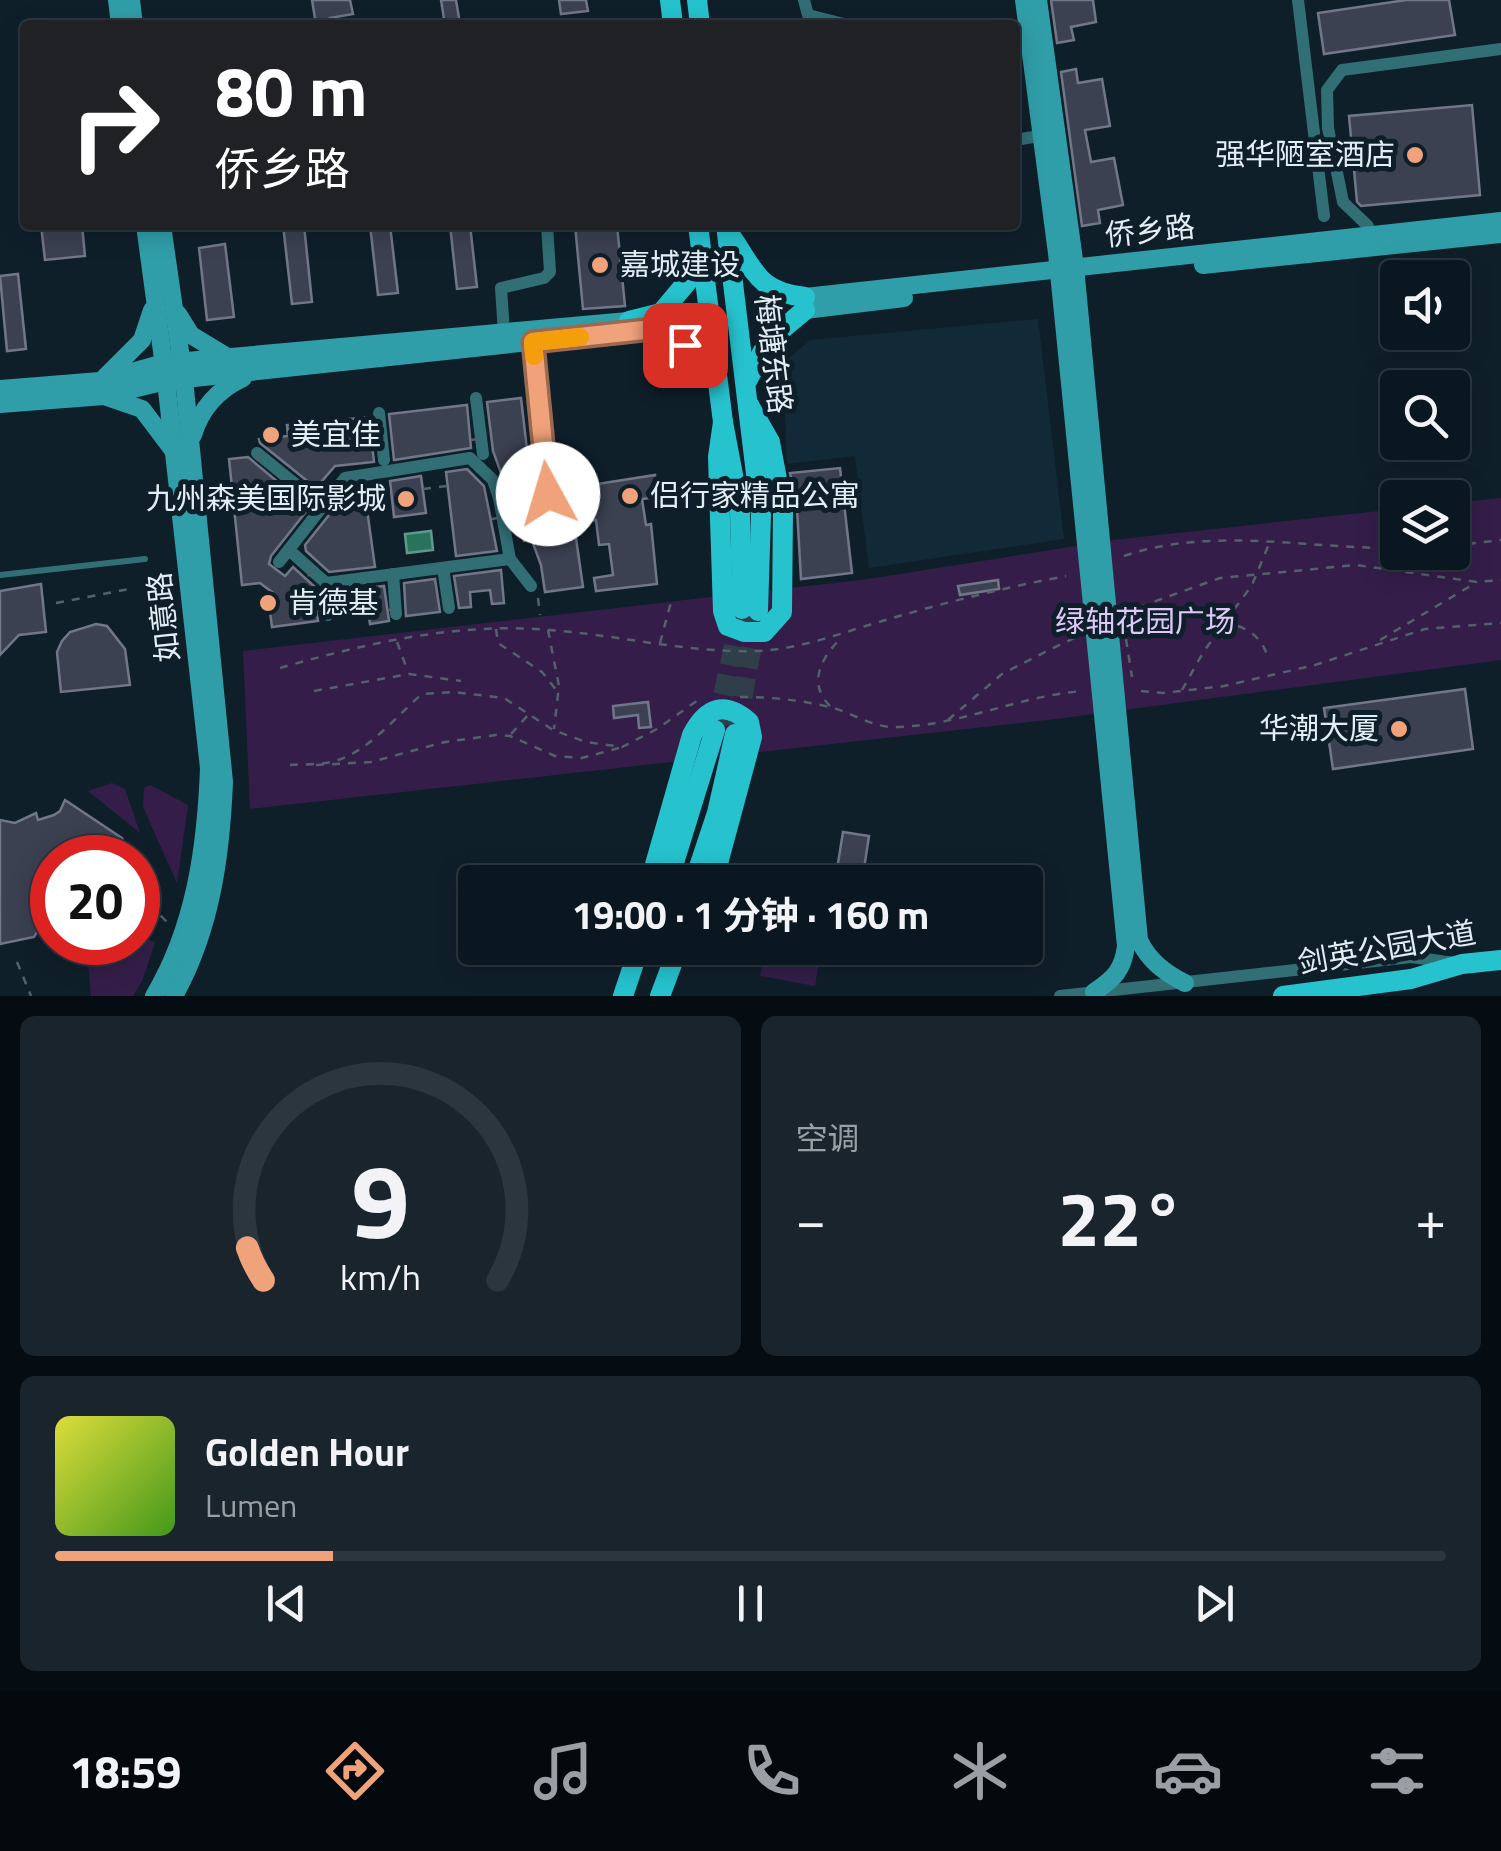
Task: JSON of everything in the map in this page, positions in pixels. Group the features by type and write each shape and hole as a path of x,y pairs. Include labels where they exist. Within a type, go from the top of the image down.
{"main road":[{"name":"梅塘东路","path":"699,230 723,422 740,512 750,610 762,516 726,230"},
{"path":"727,230 756,274 776,294 805,304 769,340 746,381"},
{"path":"627,326 661,312 703,263"},
{"path":"627,326 653,329 676,339 717,378"},
{"path":"723,422 718,457 723,612 728,626 744,632 764,632 782,612 783,511 770,442 749,405"},
{"path":"655,865 700,718 713,710 729,709 749,722 752,736 718,865"},
{"path":"674,865 725,732 717,813 700,865"},
{"name":"剑英公园大道","path":"1283,996 1411,979 1462,964 1501,960"},
{"path":"660,996 672,965"},
{"path":"670,972 680,996"},
{"path":"613,996 626,988"}],"street":[{"path":"804,0 808,15 828,20"},
{"path":"1024,0 1067,274"},
{"path":"1038,0 1132,943 1113,980 1094,992"},
{"path":"1298,0 1324,216"},
{"path":"1368,226 1343,202 1328,128 1327,90 1342,70 1501,49"},
{"path":"1020,139 1039,136"},
{"name":"侨乡路","path":"805,304 1501,221"},
{"name":"如意路","path":"146,230 164,302 174,371 209,768 202,859 184,932 154,996"},
{"name":"如意路","path":"162,230 164,302"},
{"path":"504,332 501,288 544,278 550,272 547,230"},
{"name":"侨乡路","path":"1067,274 1501,234"},
{"path":"102,389 142,340 164,302 191,335 230,358"},
{"path":"0,404 102,389 230,358 504,332 627,326"},
{"path":"174,371 255,372 533,342 627,326"},
{"path":"0,389 102,389 142,409 182,448 204,408 227,386 255,372"},
{"path":"476,398 476,456 500,498 510,559 534,592"},
{"path":"380,413 383,451"},
{"name":"如意路","path":"174,996 209,908 222,848 224,782 182,448"},
{"path":"259,455 321,506"},
{"path":"279,562 345,478 476,456"},
{"path":"500,498 542,493"},
{"path":"289,550 326,582 328,614"},
{"path":"326,582 510,559"},
{"path":"443,568 449,605"},
{"path":"393,574 395,611"},
{"path":"1132,943 1167,974 1184,983"},
{"path":"1060,996 1411,957 1462,964"}],"lane":[{"path":"533,342 542,493"},
{"path":"0,575 144,559"}],"path":[{"path":"470,440 486,438"},
{"path":"302,496 306,486"},
{"path":"423,489 447,486"},
{"path":"512,486 516,506"},
{"path":"365,497 391,493"},
{"path":"492,519 514,516"},
{"path":"1124,556 1154,546 1235,539 1269,544 1380,547"},
{"path":"1470,544 1501,540"},
{"path":"1182,692 1204,651 1252,585 1269,544"},
{"path":"308,576 320,564"},
{"path":"733,696 772,696 831,708 887,727 938,725 1002,674 1047,650 1139,607 1220,578 1356,564 1477,582 1501,580"},
{"path":"280,668 397,640 496,627 756,651 811,642 951,602 1066,576"},
{"path":"1376,643 1477,582"},
{"path":"56,603 128,589"},
{"path":"534,592 540,615"},
{"path":"660,644 671,602"},
{"path":"1142,691 1182,692 1314,665 1425,629 1501,623"},
{"path":"1238,626 1264,645 1268,656"},
{"path":"496,627 498,643 542,672 556,686 559,696"},
{"path":"548,630 559,696 554,730"},
{"path":"1125,630 1132,677"},
{"path":"397,640 408,674"},
{"path":"831,708 822,699 817,674 839,640"},
{"path":"314,692 408,674 461,681"},
{"path":"948,720 1060,693 1092,691"},
{"path":"622,747 586,742 554,730 504,698 454,692 422,694 351,754 331,762 290,765 371,762 445,742 510,736 555,756 582,758 622,747 656,729 694,701 706,698"},
{"path":"510,736 529,714"},
{"path":"160,915 170,925"},
{"path":"17,962 30,996"}],"shaded area":[{"path":"1038,319 1064,539 869,568 855,456 787,464 783,363 810,340"},
{"path":"431,531 433,550 407,553 405,534"}],"green space":[{"name":"绿轴花园广场","path":"1501,498 1501,660 1056,719 250,809 243,651 869,579 1113,540 1380,511 1380,570 1470,570 1470,501"},
{"path":"112,783 125,789 140,833 88,791"},
{"path":"150,785 188,805 177,883 160,845 160,835 156,835 143,807 144,788"},
{"path":"88,965 148,965 133,996 91,996"},
{"path":"762,965 818,965 815,986 760,976"}],"building":[{"path":"312,0 350,0 353,14 315,20"},
{"path":"441,0 456,0 459,20 444,20"},
{"path":"559,0 586,0 588,11 561,14"},
{"path":"1051,0 1093,0 1096,22 1071,27 1074,40 1057,43"},
{"path":"1406,0 1449,0 1455,35 1324,54 1318,13"},
{"path":"1076,69 1078,83 1102,79 1110,126 1085,130 1091,162 1114,158 1123,205 1098,210 1100,223 1082,226 1061,72"},
{"name":"强华陋室酒店","path":"1472,105 1480,195 1361,206 1357,202 1349,116"},
{"path":"42,230 82,230 85,256 45,260"},
{"path":"284,230 305,230 312,302 292,304"},
{"path":"371,230 391,230 398,293 378,295"},
{"path":"451,230 471,230 477,287 457,289"},
{"name":"嘉城建设","path":"575,230 617,230 625,306 583,309"},
{"path":"225,244 234,317 207,320 199,248"},
{"path":"18,274 26,349 7,351 0,276"},
{"path":"521,398 531,484 506,487 493,451 487,402"},
{"path":"467,405 471,448 394,460 389,414"},
{"path":"369,417 374,462 335,466 316,488 259,439 288,436 287,425"},
{"path":"248,457 309,508 271,556 269,564 285,576 293,567 314,586 318,621 272,627 268,597 272,592 260,583 242,585 229,459"},
{"path":"840,468 852,573 801,579 797,509 790,473"},
{"path":"467,469 484,486 497,551 456,556 446,472"},
{"path":"655,475 658,497 642,499 646,525 651,524 657,584 596,591 594,578 613,575 609,544 599,545 596,520 574,524 583,587 545,592 531,538 524,541 515,524 513,506 579,496 578,487"},
{"path":"421,476 426,513 394,517 390,481"},
{"path":"364,488 375,567 329,572 306,551 305,545 349,490"},
{"path":"501,570 504,603 492,604 490,590 470,592 471,607 459,608 454,576"},
{"path":"435,579 440,612 406,616 404,583"},
{"path":"998,580 999,589 960,595 958,586"},
{"path":"41,584 46,632 19,635 0,655 0,591"},
{"path":"384,586 389,621 370,624 367,603 338,607 337,592"},
{"path":"96,624 107,626 125,649 130,685 61,692 57,652 62,641 70,632"},
{"name":"华潮大厦","path":"1465,689 1473,749 1333,769 1324,708"},
{"path":"648,702 651,727 639,728 638,715 614,718 613,706"},
{"path":"65,800 118,835 30,835 30,938 0,944 0,820 15,823 36,813 38,820 60,811"},
{"path":"843,832 869,836 865,865 838,865"}],"tunnel":[{"path":"717,724 742,609"},
{"path":"737,727 758,611"}],"slow traffic":[{"path":"534,356 533,342 580,337"}],"place":[{"name":"强华陋室酒店","path":"1415,155"},
{"name":"嘉城建设","path":"600,265"},
{"name":"美宜佳","path":"271,435"},
{"name":"侣行家精品公寓","path":"630,496"},
{"name":"九州森美国际影城","path":"406,499"},
{"name":"肯德基","path":"268,603"},
{"name":"华潮大厦","path":"1399,729"}],"route":[{"path":"548,494 533,342 653,329 685,345"}]}
